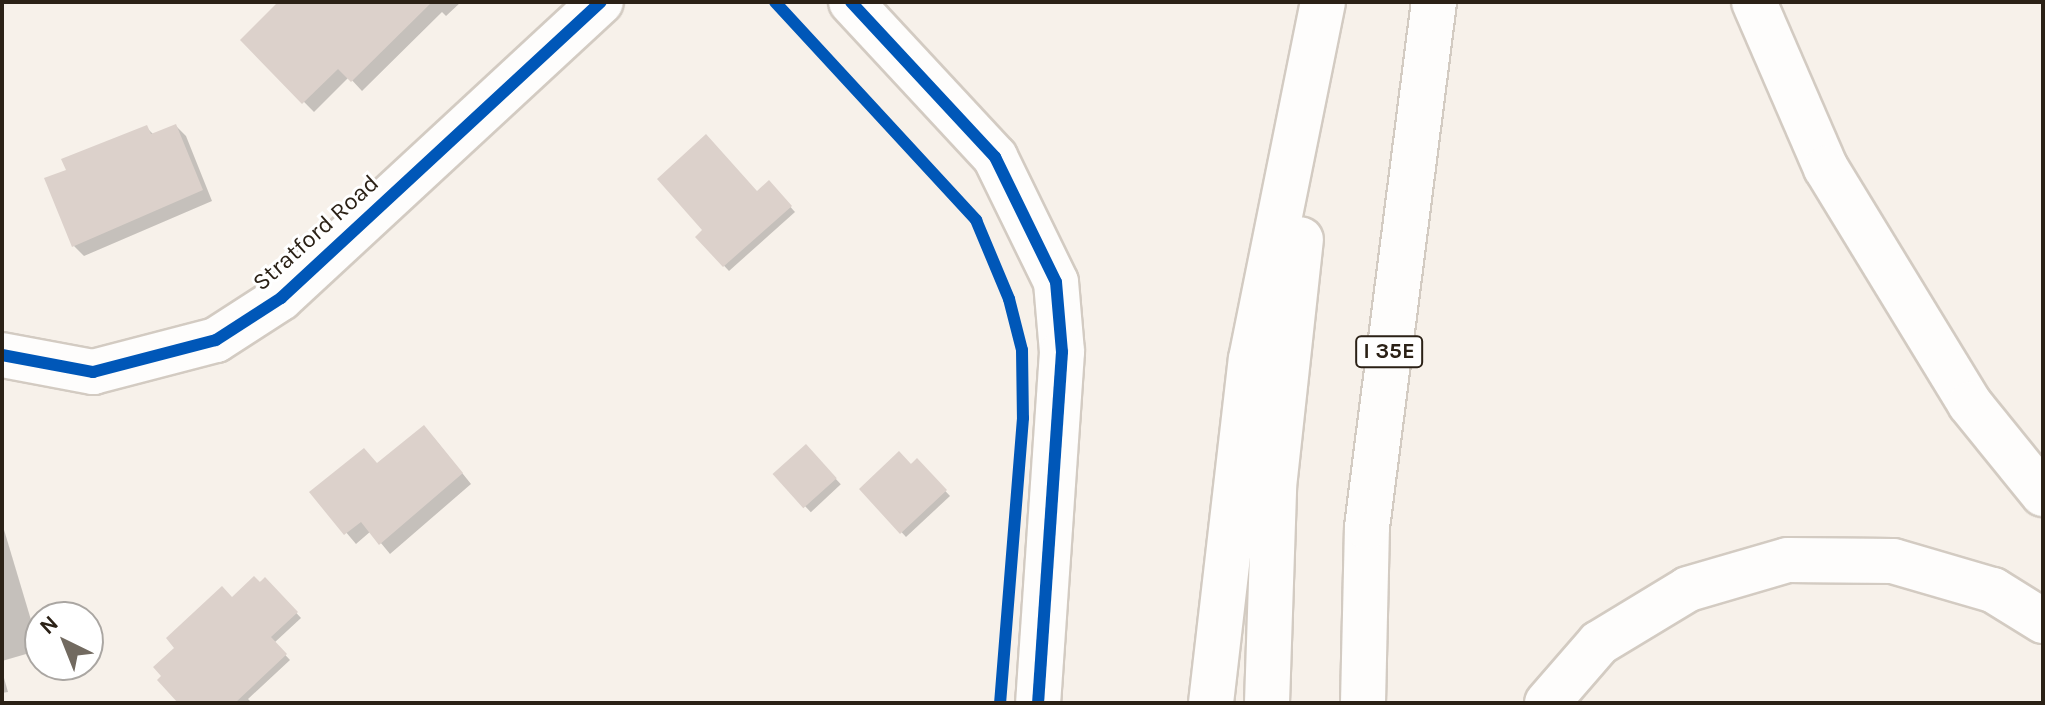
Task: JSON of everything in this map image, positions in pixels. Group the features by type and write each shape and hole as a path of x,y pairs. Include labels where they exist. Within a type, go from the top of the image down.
{"main road":[{"name":"Stratford Road","path":"2,355 93,372 216,340 281,298 601,2"},
{"path":"851,2 995,157 1056,282 1062,352 1038,703"},
{"path":"1211,703 1251,359 1324,2"},
{"path":"1267,703 1274,487 1324,2"},
{"name":"I 35E","path":"1363,703 1367,527 1434,2"},
{"path":"1754,2 1826,168 1970,404 2043,494"},
{"path":"1547,703 1599,643 1688,589 1788,560 1893,561 1993,590 2043,621"}],"building":[{"path":"278,2 432,2 351,82 338,69 302,104 240,40"},
{"path":"176,124 203,190 72,247 44,178 66,170 61,159 147,125 151,134"},
{"path":"706,134 757,191 769,180 792,206 723,267 695,237 702,230 657,179"},
{"path":"424,425 463,473 379,545 361,522 344,535 309,492 364,448 377,463"},
{"path":"806,444 837,478 803,508 773,474"},
{"path":"899,451 911,464 917,458 947,490 900,534 859,489"},
{"path":"254,576 260,582 265,577 298,612 271,637 287,654 235,703 178,703 157,680 161,676 153,667 174,648 166,638 222,586 232,597"}],"cycle path":[{"path":"2,355 93,372 216,340 281,298 601,2"},
{"path":"775,2 976,220 1009,299 1022,350 1023,418 1000,703"},
{"path":"851,2 995,157 1056,282 1062,352 1038,703"}]}
